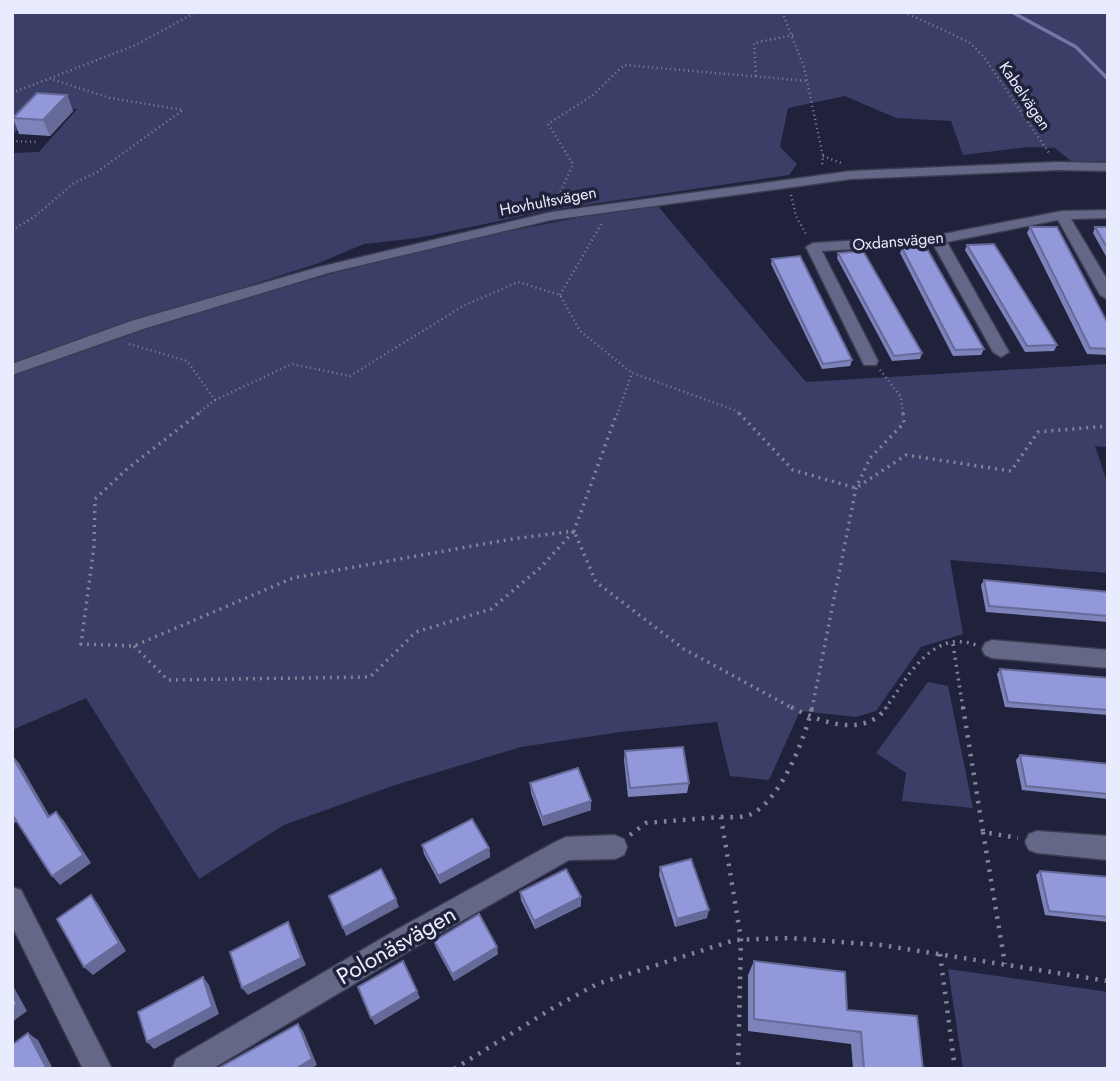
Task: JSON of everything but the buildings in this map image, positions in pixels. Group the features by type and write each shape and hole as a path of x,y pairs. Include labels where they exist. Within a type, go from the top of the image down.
{"street":[{"name":"Hovhultsvägen","path":"12,370 103,337 324,271 551,216 851,175 1058,166 1108,167"},
{"name":"Oxdansvägen","path":"813,247 938,239 1062,215 1108,214"},
{"path":"1062,215 1108,295"},
{"path":"938,239 1001,352"},
{"path":"813,247 870,361"},
{"path":"992,649 1108,659"},
{"path":"1037,842 1108,848"},
{"name":"Polonäsvägen","path":"186,1069 405,939 566,849 615,847"},
{"path":"12,899 98,1069"}],"path":[{"path":"12,93 136,45 196,12"},
{"path":"782,12 793,35 808,81 823,156 820,179"},
{"name":"Kabelvägen","path":"904,12 968,42 984,57 1058,166"},
{"path":"756,76 754,43 793,35"},
{"path":"551,216 560,188 573,164 548,124 593,95 624,65 808,81"},
{"path":"12,230 23,226 83,176 97,172 183,110 110,98 51,79"},
{"path":"12,141 36,142"},
{"path":"788,183 796,216 813,247"},
{"path":"560,295 612,207"},
{"path":"574,531 293,578 134,646 81,644 94,546 95,499 127,468 215,400 292,364 350,376 463,306 518,282 560,295 580,331 632,373 737,411 793,470 856,488"},
{"path":"103,337 187,361 215,400"},
{"path":"615,847 646,823 751,815 771,797 803,738 810,718 856,488 870,458 904,423 901,397 870,361"},
{"path":"134,646 168,680 370,677 416,632 491,609 540,568 574,531 632,373"},
{"path":"856,488 906,454 1011,471 1038,432 1108,426"},
{"path":"574,531 596,582 684,649 810,718 855,727 880,716 925,653 942,645 968,642 992,649"},
{"path":"953,644 1005,964"},
{"path":"721,817 741,939 738,1069"},
{"path":"984,832 1037,842"},
{"path":"454,1069 589,988 647,967 741,939 782,938 861,943 1005,964 1059,976 1108,981"},
{"path":"940,954 955,1069"}],"shaded area":[{"path":"12,12 1108,12 1108,162 1071,161 1055,148 1029,147 963,155 951,121 896,118 845,96 788,108 780,147 797,164 789,175 551,210 418,238 364,244 319,263 108,331 12,366 12,153 39,152 77,109 42,107 12,135"},
{"path":"657,205 806,382 1108,364 1108,447 1095,446 1108,485 1108,573 950,560 963,634 921,647 876,711 856,717 800,711 769,780 730,776 717,722 620,732 521,747 395,785 284,825 199,879 86,698 12,730 12,375 170,322 331,274 493,235"},
{"path":"928,682 948,686 973,808 902,801 906,773 876,753"},
{"path":"948,969 1108,992 1108,1069 963,1069"}],"waterway":[{"path":"1012,12 1076,47 1108,79"}]}
